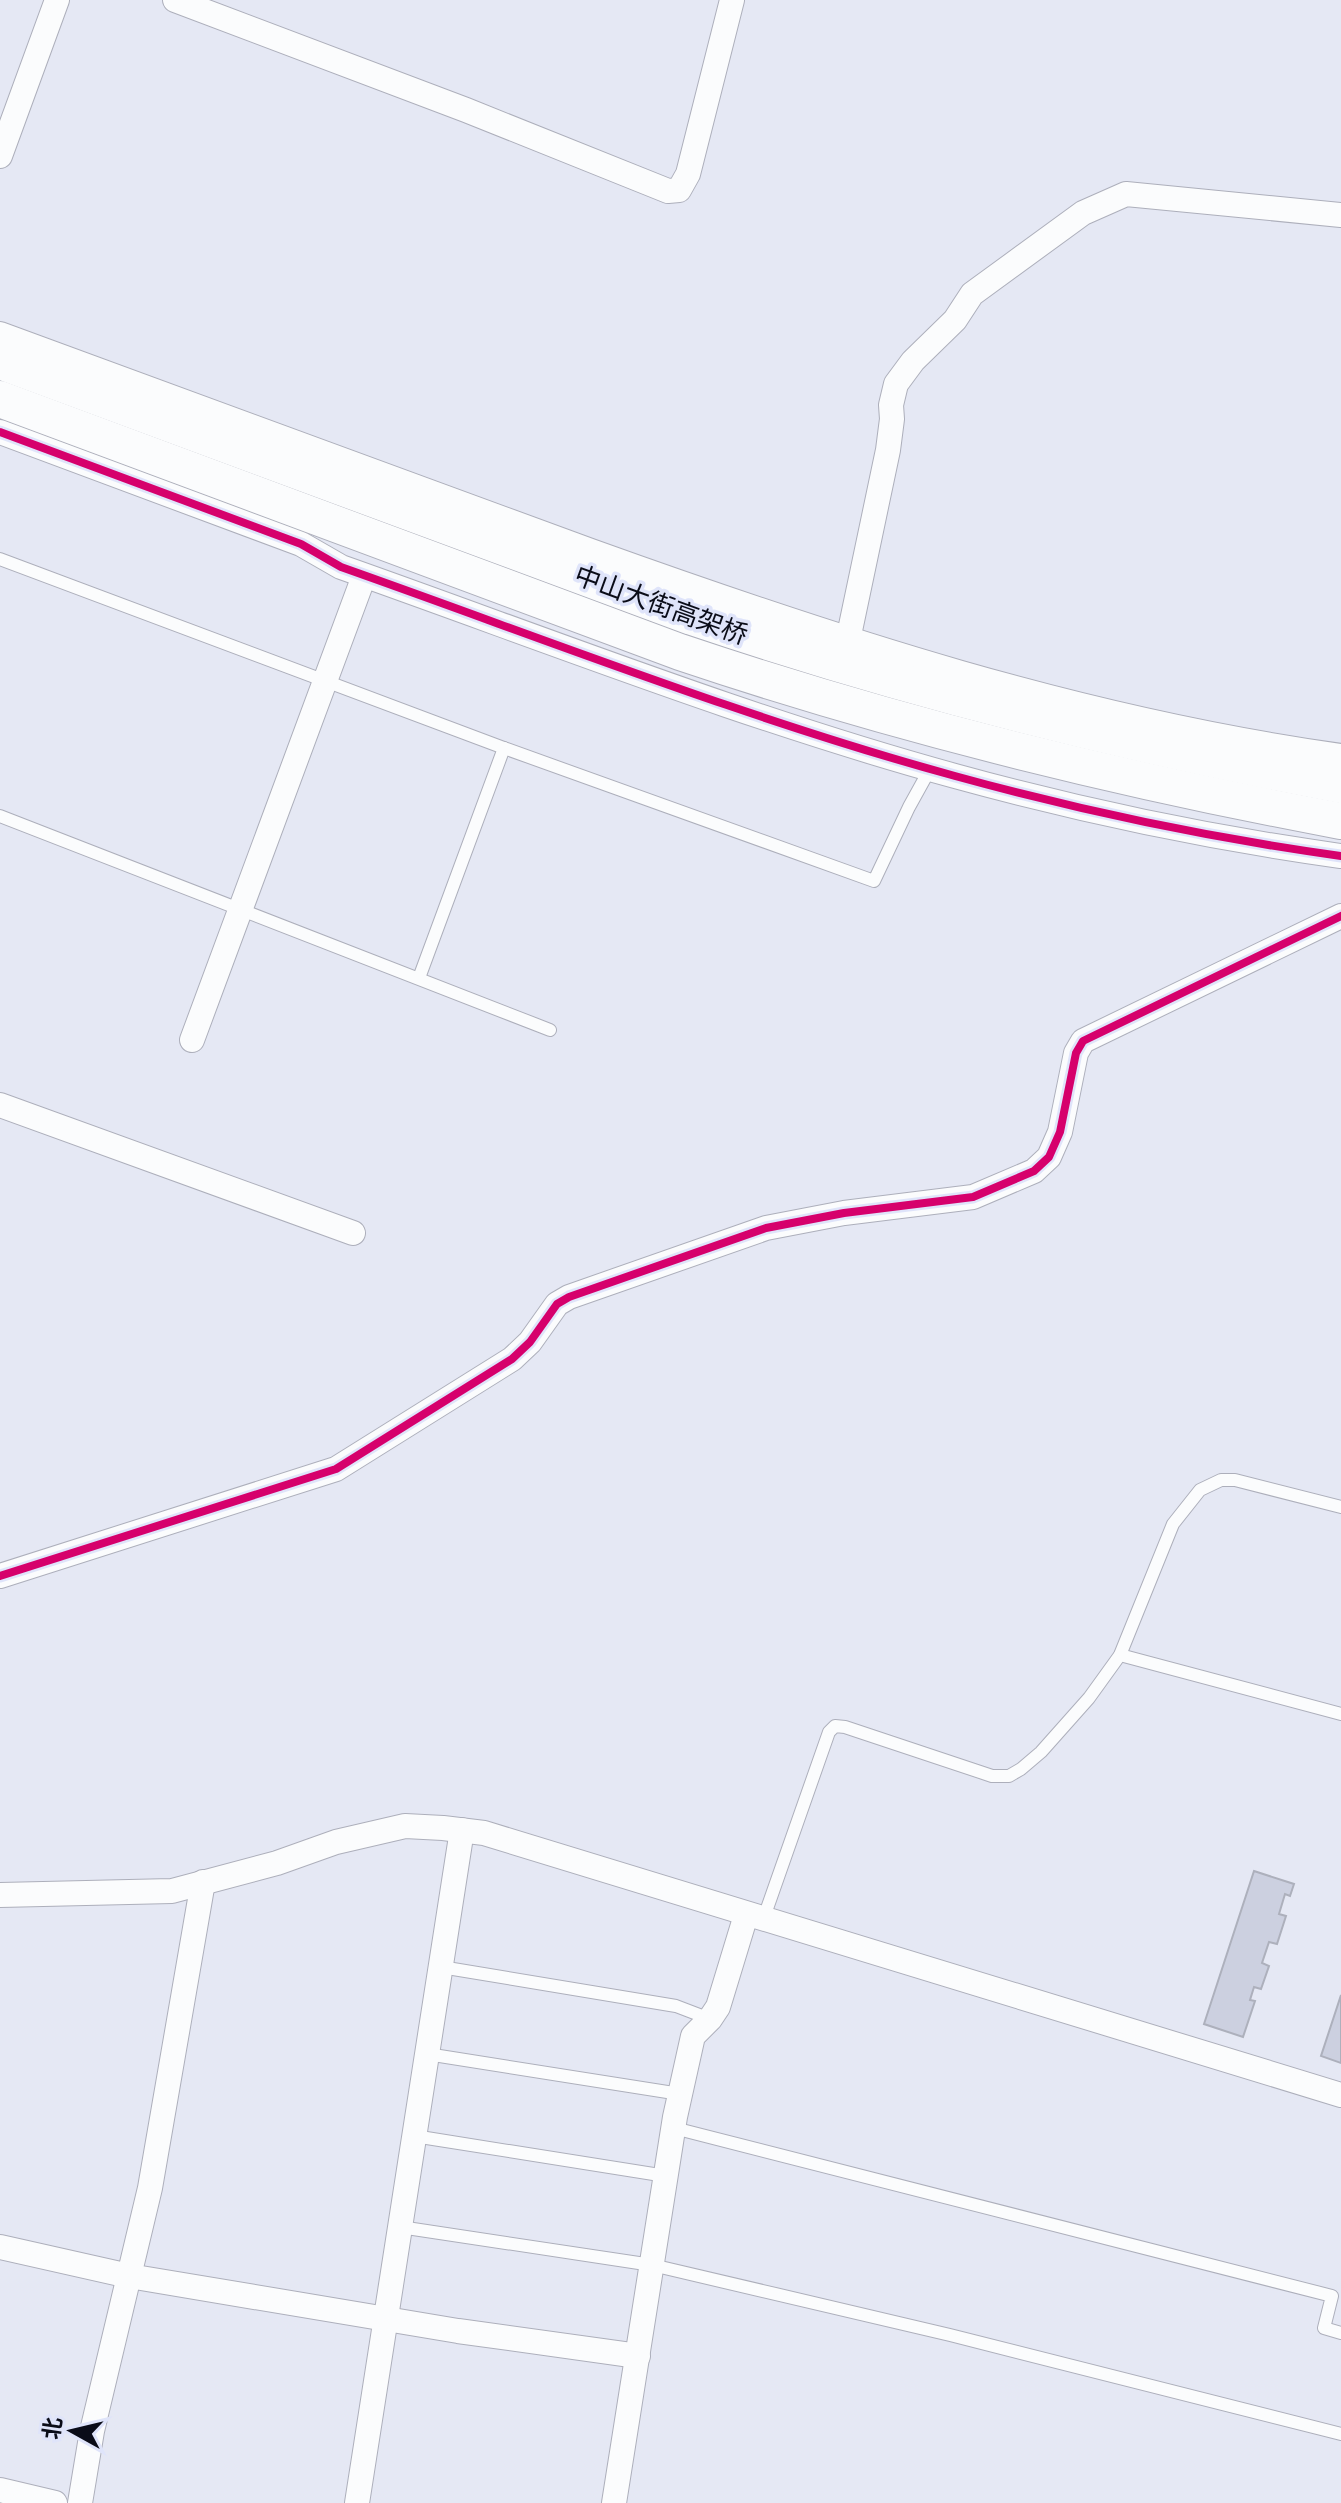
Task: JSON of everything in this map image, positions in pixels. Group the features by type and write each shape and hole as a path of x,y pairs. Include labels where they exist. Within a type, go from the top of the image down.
{"main road":[{"name":"中山大街高架桥","path":"0,361 663,607 793,652 1038,719 1237,765 1341,785"},
{"name":"中山大街高架桥","path":"0,399 680,652 782,686 880,716 1115,775 1341,821"}],"street":[{"path":"0,156 57,0"},
{"path":"175,0 466,110 668,191 679,190 688,174 732,0"},
{"path":"848,640 888,450 891,405 896,384 913,361 955,320 972,294 1083,213 1126,194 1341,215"},
{"path":"0,334 375,474 722,599 848,640 982,680 1091,708 1274,746 1341,756"},
{"path":"0,432 301,544 364,576 689,693 930,769 1068,805 1258,845 1341,856"},
{"path":"192,1040 364,576"},
{"path":"0,1576 336,1469 512,1359 530,1342 557,1304 569,1297 766,1228 844,1213 973,1197 1034,1171 1049,1157 1060,1132 1076,1053 1083,1041 1341,916"},
{"path":"0,1105 353,1233"},
{"path":"0,1895 172,1891 277,1863 336,1842 405,1826 484,1833 1341,2095"},
{"path":"357,2503 462,1830"},
{"path":"80,2503 92,2431 150,2188 203,1882"},
{"path":"614,2503 674,2128 693,2036 718,2007 754,1917"},
{"path":"0,2247 129,2276 386,2319 638,2356"},
{"path":"0,2490 55,2503"}],"lane":[{"path":"0,559 504,748 874,881 930,769"},
{"path":"419,978 504,748"},
{"path":"0,816 550,1030"},
{"path":"754,1917 829,1732 835,1726 992,1776 1009,1776 1041,1752 1089,1698 1120,1655 1173,1524 1200,1490 1221,1480 1235,1480 1341,1507"},
{"path":"1120,1655 1341,1714"},
{"path":"441,1967 676,2006 710,2019"},
{"path":"427,2054 680,2094"},
{"path":"674,2128 1332,2296 1324,2328 1341,2333"},
{"path":"414,2136 666,2176"},
{"path":"400,2227 652,2265 950,2335 1341,2434"}],"building":[{"path":"1254,1871 1294,1884 1290,1896 1285,1894 1279,1914 1286,1916 1277,1944 1269,1942 1262,1963 1269,1966 1261,1989 1254,1987 1250,2000 1255,2001 1243,2037 1204,2024"},
{"path":"1341,1995 1341,2063 1321,2056"}],"cycle path":[{"path":"0,432 301,544 341,567 646,677 877,754 1051,801 1195,832 1341,856"},
{"path":"0,1576 336,1469 512,1359 530,1342 557,1304 569,1297 766,1228 844,1213 973,1197 1034,1171 1049,1157 1060,1132 1076,1053 1083,1041 1341,916"}]}
